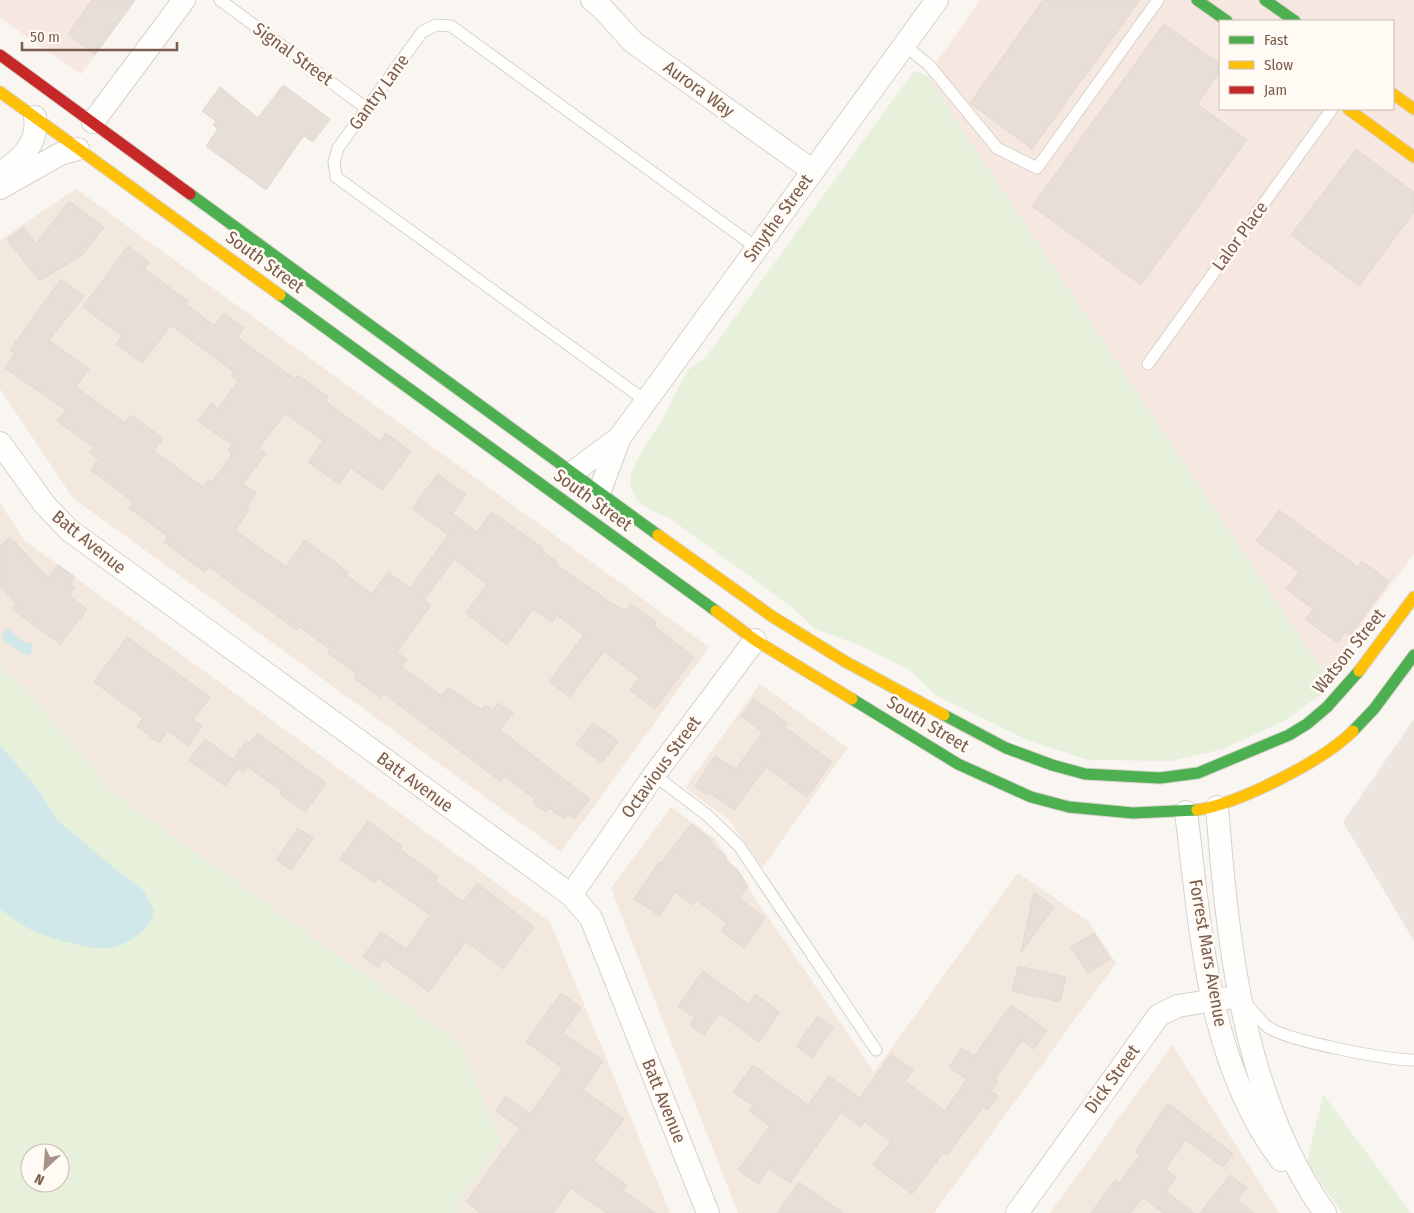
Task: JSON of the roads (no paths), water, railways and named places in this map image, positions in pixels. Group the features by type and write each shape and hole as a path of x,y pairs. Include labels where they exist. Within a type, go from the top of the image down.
{"street":[{"path":"93,122 184,0"},
{"name":"Aurora Way","path":"592,0 601,7 633,42 813,171"},
{"name":"Smythe Street","path":"599,492 620,437 936,0"},
{"path":"1197,0 1226,20"},
{"path":"1265,0 1294,20"},
{"name":"South Street","path":"0,55 93,122 206,223 570,506 764,628 958,764 1031,797 1070,807 1162,814 1194,790"},
{"name":"South Street","path":"0,92 78,149 206,223 572,473 599,492 764,628 846,662 945,717 1006,748 1052,765 1085,774 1122,778 1160,778 1194,790 1214,803"},
{"path":"1394,95 1414,109"},
{"path":"1349,110 1414,157"},
{"path":"0,174 30,147 36,134 35,117"},
{"path":"0,188 60,154 78,149"},
{"name":"Smythe Street","path":"572,473 620,437"},
{"name":"Batt Avenue","path":"0,443 45,505 69,530 571,895 591,918 708,1213"},
{"path":"572,473 570,506 599,492"},
{"name":"Watson Street","path":"1194,790 1289,735 1353,686 1414,597"},
{"name":"Octavious Street","path":"571,895 654,775 764,628"},
{"path":"1214,803 1258,789 1321,757 1346,738 1371,705 1414,655"},
{"name":"Forrest Mars Avenue","path":"1194,790 1213,1000 1236,1077 1250,1110 1277,1155 1309,1190 1325,1213"},
{"name":"Forrest Mars Avenue","path":"1214,803 1240,997 1257,1071 1281,1134 1309,1190"},
{"name":"Dick Street","path":"1017,1213 1159,1015 1178,1006 1240,997"}],"lane":[{"name":"Signal Street","path":"220,0 366,108"},
{"path":"904,45 935,71 997,148 1037,168 1158,0"},
{"name":"Gantry Lane","path":"646,401 336,178 334,162 338,148 366,108 422,32 436,26 451,26 757,248"},
{"name":"Lalor Place","path":"1148,364 1331,110"},
{"path":"654,775 706,815 739,846 876,1050"},
{"path":"1240,997 1269,1028 1287,1036 1392,1060 1414,1060"}],"water":[{"path":"8,629 22,641 32,644 33,649 30,655 26,655 3,640 3,632"},
{"path":"0,745 37,788 57,820 143,890 154,910 146,926 132,939 114,947 104,948 72,943 31,930 0,909"}]}
